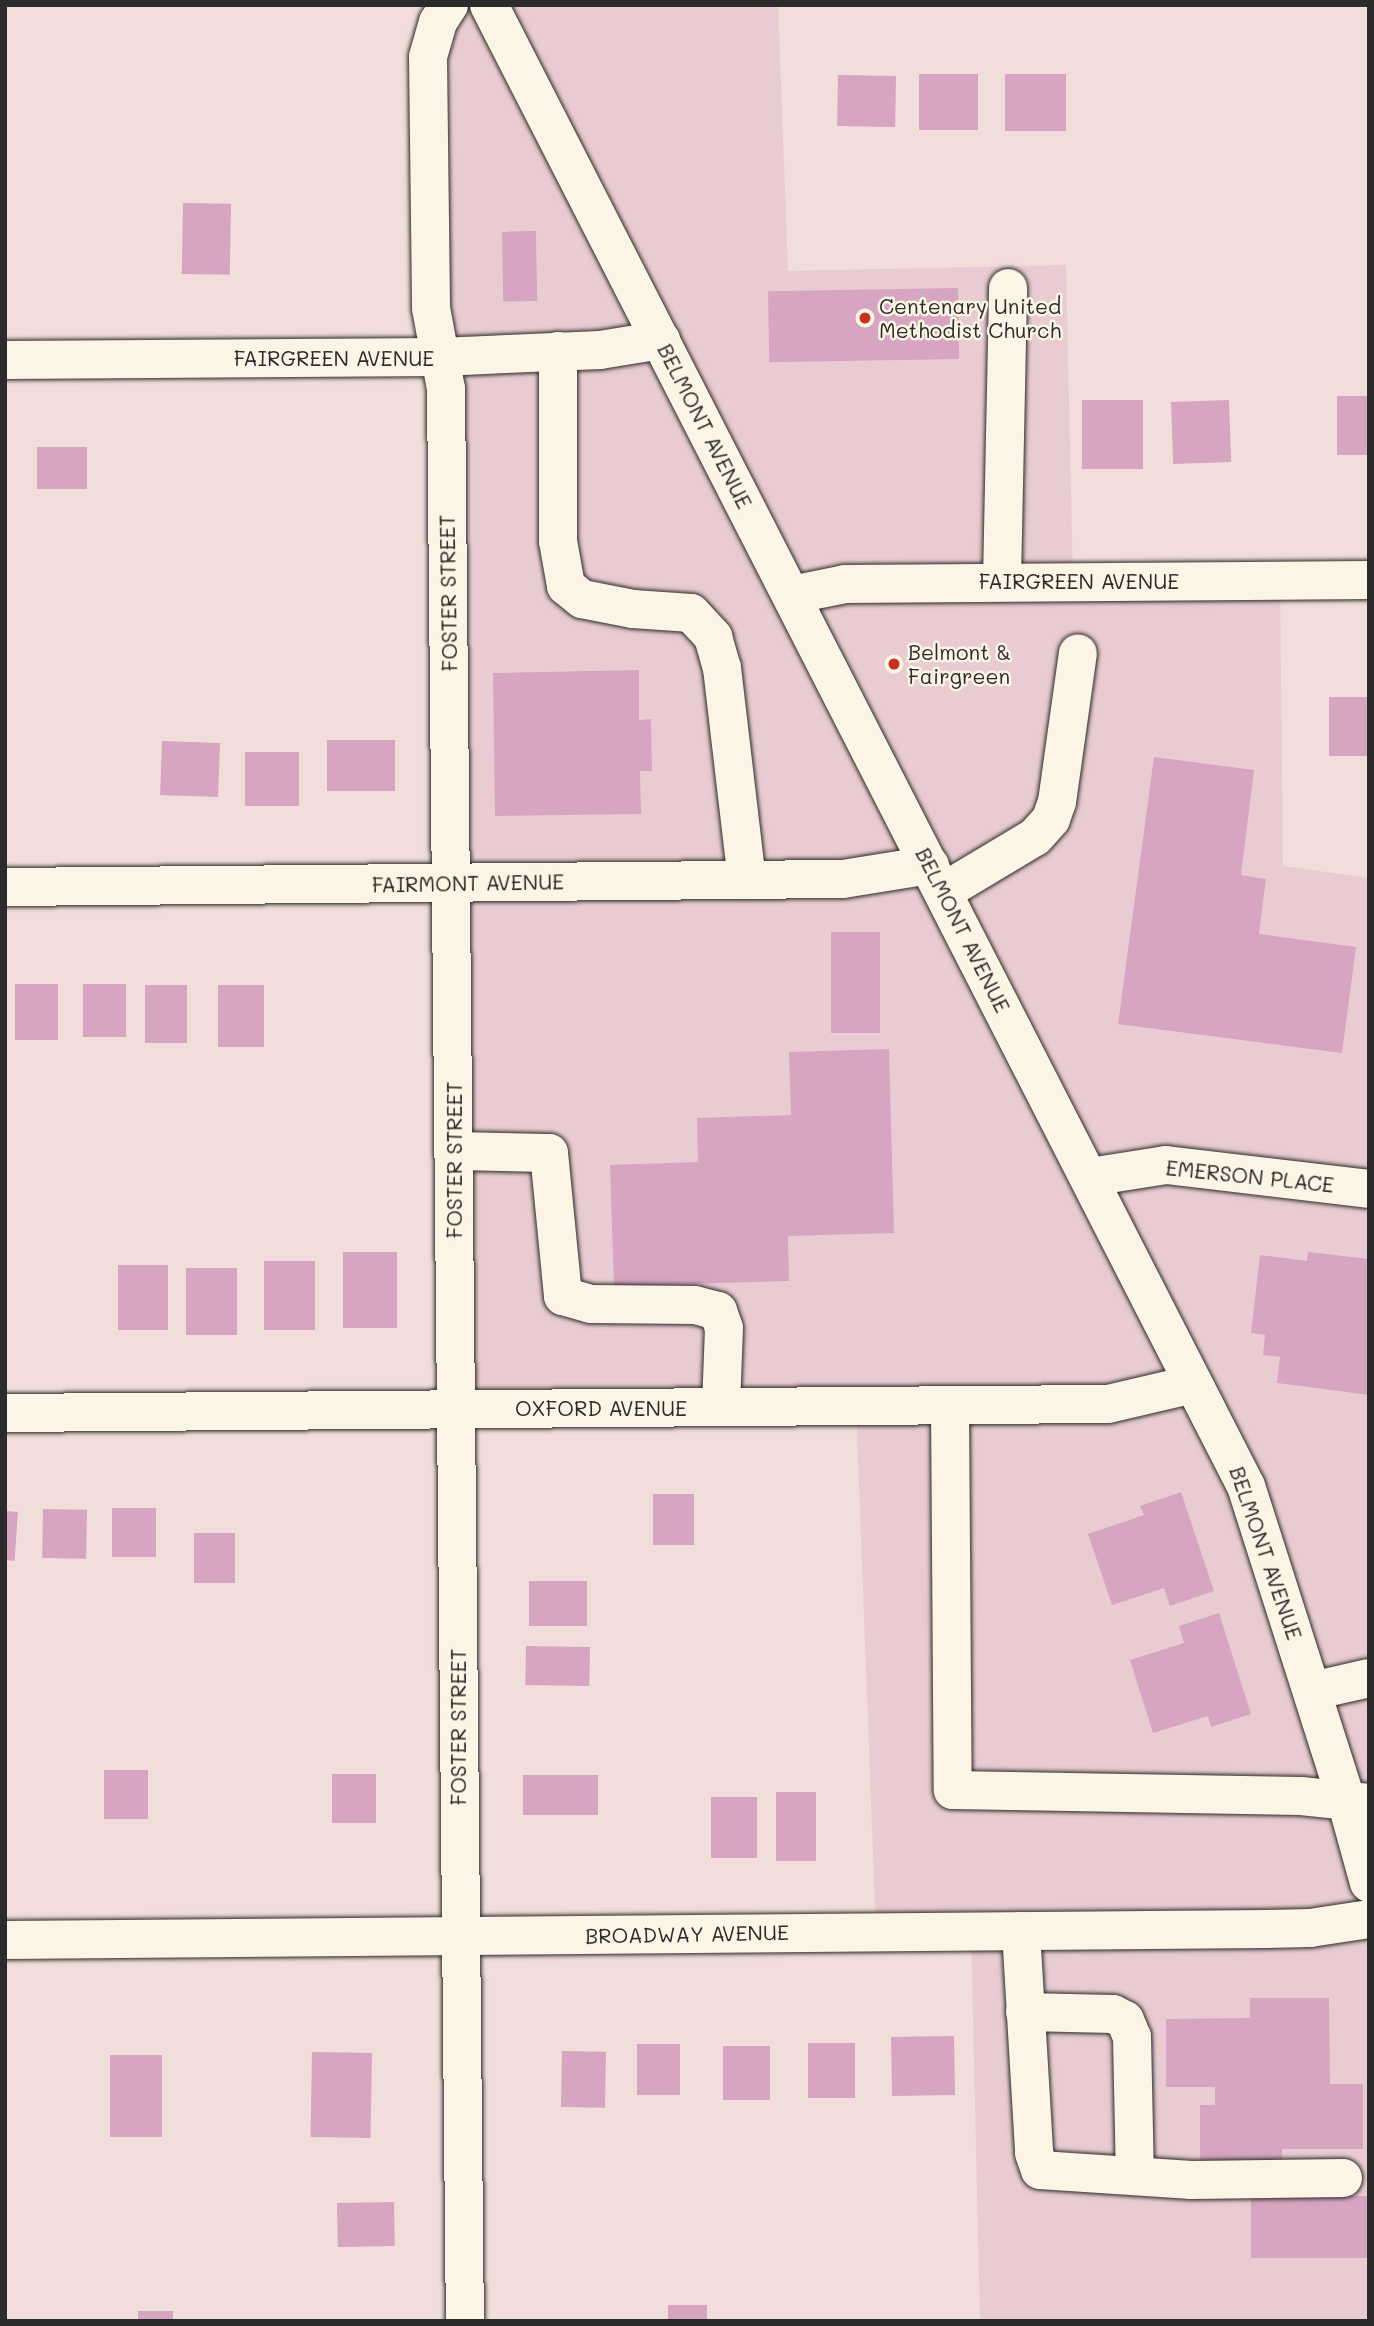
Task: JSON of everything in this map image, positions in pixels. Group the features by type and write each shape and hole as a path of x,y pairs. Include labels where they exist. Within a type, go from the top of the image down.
{"street":[{"name":"FOSTER STREET","path":"449,5 438,22 428,57 431,308 446,388 465,2321"},
{"name":"BELMONT AVENUE","path":"489,5 1246,1486 1312,1690 1358,1801 1369,1883"},
{"path":"1002,580 1008,288"},
{"name":"FAIRGREEN AVENUE","path":"5,360 439,357 600,349 661,340"},
{"path":"558,351 558,541 566,586 582,599 633,609 691,613 712,638 722,668 747,880"},
{"name":"FAIRGREEN AVENUE","path":"791,595 845,584 1002,580 1369,580"},
{"path":"937,878 1035,837 1051,819 1057,802 1078,653"},
{"name":"FAIRMONT AVENUE","path":"5,887 937,878"},
{"path":"454,1151 549,1153 563,1296 591,1304 695,1306 718,1311 724,1328 721,1407"},
{"name":"EMERSON PLACE","path":"1090,1177 1166,1165 1369,1189"},
{"name":"OXFORD AVENUE","path":"5,1413 1108,1404 1194,1384"},
{"path":"950,1405 953,1790 1301,1796 1358,1801"},
{"path":"1312,1690 1369,1678"},
{"name":"BROADWAY AVENUE","path":"5,1940 1266,1930 1310,1928 1369,1919"},
{"path":"1021,1931 1034,2153 1040,2170 1192,2180 1343,2178"},
{"path":"1025,2012 1113,2014 1125,2021 1132,2037 1135,2176"}],"shaded area":[{"path":"449,5 778,5 788,271 1066,265 1073,582 1280,580 1283,866 1369,878 1369,2321 980,2321 971,1932 876,1933 856,1406 455,1409 431,308"}],"building":[{"path":"919,74 978,74 978,130 919,130"},
{"path":"1005,74 1066,74 1066,131 1005,131"},
{"path":"838,75 896,76 895,127 837,126"},
{"path":"183,203 231,204 230,275 182,274"},
{"path":"536,231 537,301 503,302 502,232"},
{"path":"958,288 959,359 769,362 768,291"},
{"path":"1337,396 1369,396 1369,455 1337,455"},
{"path":"1082,400 1143,400 1143,469 1082,469"},
{"path":"1229,400 1231,462 1173,464 1171,402"},
{"path":"37,447 87,447 87,489 37,489"},
{"path":"639,670 639,720 651,719 652,771 640,771 641,814 495,816 493,673"},
{"path":"1329,697 1369,697 1369,756 1329,756"},
{"path":"327,740 395,740 395,791 327,791"},
{"path":"162,741 220,743 218,797 160,795"},
{"path":"245,752 299,752 299,806 245,806"},
{"path":"1154,757 1254,770 1241,875 1266,879 1259,934 1356,947 1342,1053 1118,1024"},
{"path":"831,932 880,932 880,1033 831,1033"},
{"path":"15,984 58,984 58,1040 15,1040"},
{"path":"83,984 126,984 126,1037 83,1037"},
{"path":"145,985 187,985 187,1043 145,1043"},
{"path":"218,985 264,985 264,1047 218,1047"},
{"path":"889,1049 894,1233 788,1236 789,1281 614,1286 610,1165 698,1162 697,1118 791,1115 789,1052"},
{"path":"343,1252 397,1252 397,1328 343,1328"},
{"path":"1308,1252 1369,1259 1369,1395 1277,1383 1280,1357 1263,1355 1265,1335 1251,1333 1260,1255 1307,1261"},
{"path":"264,1261 315,1261 315,1330 264,1330"},
{"path":"118,1265 168,1265 168,1330 118,1330"},
{"path":"186,1268 237,1268 237,1335 186,1335"},
{"path":"1181,1492 1214,1591 1170,1606 1164,1588 1112,1605 1088,1534 1144,1515 1140,1506"},
{"path":"653,1494 694,1494 694,1545 653,1545"},
{"path":"112,1508 156,1508 156,1557 112,1557"},
{"path":"43,1509 87,1510 86,1559 42,1558"},
{"path":"5,1511 18,1512 15,1561 5,1560"},
{"path":"194,1533 235,1533 235,1583 194,1583"},
{"path":"529,1581 587,1581 587,1626 529,1626"},
{"path":"1219,1613 1251,1714 1211,1727 1208,1716 1153,1733 1130,1660 1184,1643 1179,1626"},
{"path":"526,1646 590,1647 589,1686 525,1685"},
{"path":"104,1770 148,1770 148,1819 104,1819"},
{"path":"332,1774 376,1774 376,1823 332,1823"},
{"path":"523,1775 598,1775 598,1815 523,1815"},
{"path":"776,1792 816,1792 816,1861 776,1861"},
{"path":"711,1797 757,1797 757,1858 711,1858"},
{"path":"1250,1998 1329,1998 1330,2084 1363,2084 1363,2149 1282,2149 1282,2171 1200,2172 1200,2105 1215,2105 1215,2087 1166,2087 1166,2019 1250,2018"},
{"path":"954,2036 955,2095 892,2096 891,2037"},
{"path":"808,2043 855,2043 855,2098 808,2098"},
{"path":"637,2044 680,2044 680,2095 637,2095"},
{"path":"723,2046 770,2046 770,2100 723,2100"},
{"path":"562,2051 606,2052 605,2108 561,2107"},
{"path":"312,2052 372,2053 371,2138 311,2137"},
{"path":"110,2055 162,2055 162,2137 110,2137"},
{"path":"1251,2196 1369,2196 1369,2258 1251,2258"},
{"path":"394,2202 395,2246 338,2247 337,2203"},
{"path":"668,2305 707,2305 707,2321 668,2321"},
{"path":"138,2311 173,2311 173,2321 138,2321"}],"place":[{"name":"Centenary United Methodist Church","path":"865,318"},
{"name":"Belmont & Fairgreen","path":"894,664"}]}
